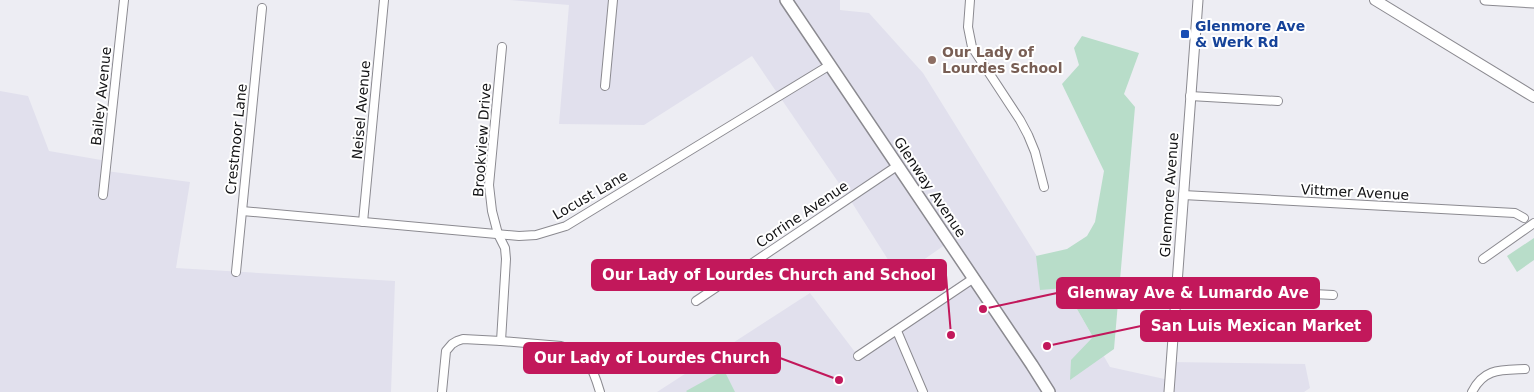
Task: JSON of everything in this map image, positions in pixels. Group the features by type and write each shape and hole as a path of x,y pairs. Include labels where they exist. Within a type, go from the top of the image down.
{"main road":[{"name":"Glenway Avenue","path":"786,0 1049,392"},
{"path":"1375,0 1534,98"}],"street":[{"name":"Bailey Avenue","path":"103,195 124,0"},
{"name":"Neisel Avenue","path":"363,222 384,0"},
{"path":"605,86 613,0"},
{"path":"970,0 968,27 972,47 1028,135 1035,152 1044,188"},
{"name":"Glenmore Avenue","path":"1169,392 1198,0"},
{"path":"1485,0 1534,3"},
{"name":"Crestmoor Lane","path":"236,272 262,8"},
{"name":"Brookview Drive","path":"501,341 506,259 505,248 498,234 492,211 489,185 502,47"},
{"name":"Locust Lane","path":"242,211 519,236 536,235 566,226 830,65"},
{"path":"1190,96 1278,101"},
{"name":"Corrine Avenue","path":"696,301 897,166"},
{"name":"Vittmer Avenue","path":"1183,195 1515,213 1524,218"},
{"path":"1483,259 1534,223"},
{"path":"858,356 974,278"},
{"path":"1176,287 1333,295"},
{"path":"897,331 924,392"},
{"path":"442,392 446,351 452,344 463,339 561,346 578,352 590,365 600,392"},
{"path":"1472,392 1480,380 1492,372 1525,369"}],"shaded area":[{"path":"510,0 840,0 840,10 869,13 923,73 1058,290 1065,288 1110,367 1169,380 1171,362 1305,364 1310,388 1304,392 657,392 810,293 858,356 973,278 949,242 899,277 849,198 752,56 644,125 559,124 569,5"},
{"path":"0,91 28,96 49,151 107,161 106,171 190,182 176,268 395,281 391,392 0,392"}],"green space":[{"path":"1082,36 1139,53 1124,94 1135,107 1114,349 1070,380 1071,360 1093,337 1065,288 1040,290 1036,256 1067,249 1087,236 1095,222 1104,171 1062,84 1079,65 1074,48"},
{"path":"1534,238 1534,260 1517,272 1507,256"},
{"path":"724,370 735,392 686,391"}],"place":[{"name":"Glenmore Ave & Werk Rd","path":"1185,34"},
{"name":"Our Lady of Lourdes School","path":"932,60"},
{"name":"Glenway Ave & Lumardo Ave","path":"983,309"},
{"name":"Our Lady of Lourdes Church and School","path":"951,335"},
{"name":"San Luis Mexican Market","path":"1047,346"},
{"name":"Our Lady of Lourdes Church","path":"839,380"}]}
